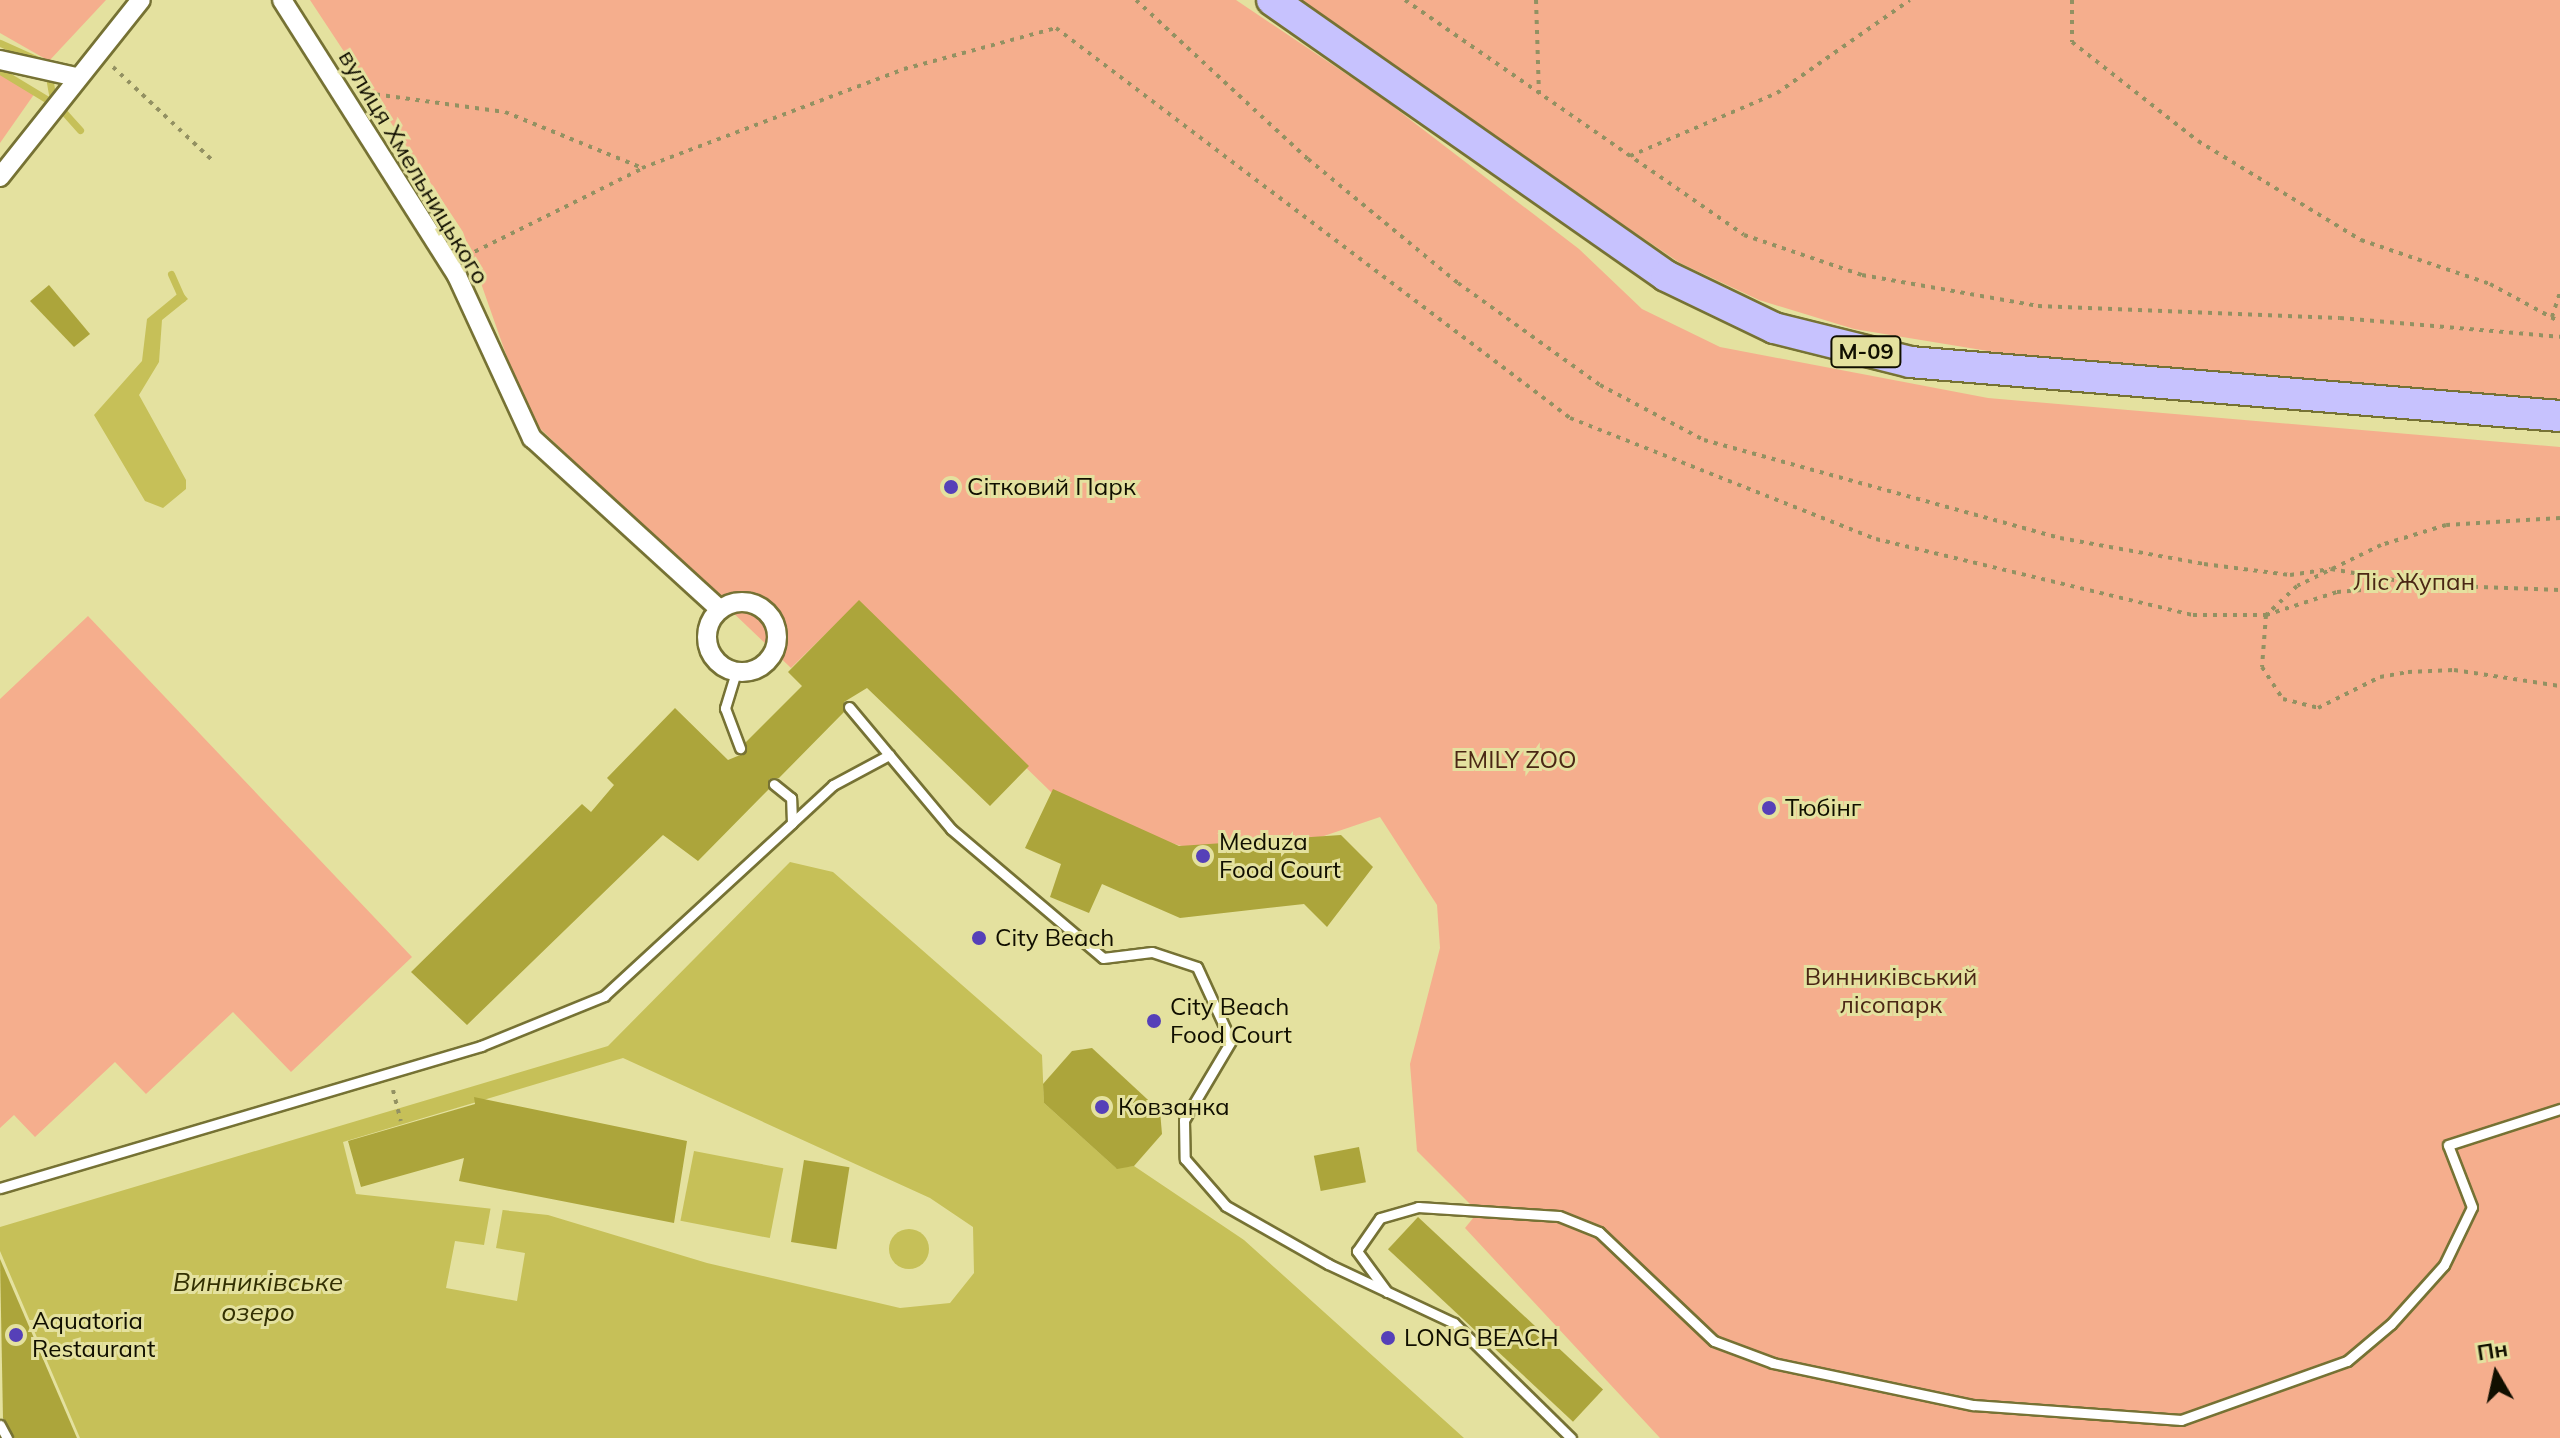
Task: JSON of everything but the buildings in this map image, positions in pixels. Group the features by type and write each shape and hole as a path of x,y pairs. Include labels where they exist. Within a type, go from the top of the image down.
{"main road":[{"name":"М-09","path":"1272,0 1666,276 1774,328 1910,362 2560,416"}],"street":[{"path":"0,177 76,77 141,0"},
{"name":"вулиця Хмельницького","path":"282,0 342,89 450,265 532,438 719,609"},
{"path":"0,60 76,77"},
{"path":"759,606 777,632 767,662 736,672 717,662 708,642 719,609 759,606"}],"lane":[{"path":"736,672 725,708 740,748"},
{"path":"849,707 951,829 1103,958 1152,952 1197,967 1231,1041 1184,1120 1185,1159 1226,1206 1387,1292 1454,1323 1571,1438"},
{"path":"0,1188 481,1046 604,996 833,785 889,755"},
{"path":"774,784 791,798 792,823"},
{"path":"1387,1292 1357,1251 1380,1218 1418,1207 1559,1216 1599,1232 1714,1341 1773,1363 1973,1405 2181,1420 2347,1361 2391,1324 2444,1265 2472,1207 2448,1145 2560,1109"},
{"path":"0,1425 7,1438"}],"path":[{"path":"1136,0 1375,218 1600,385 1704,440 2060,538 2290,575 2331,569 2424,585"},
{"path":"1405,0 1539,96 1744,235 1862,275 2038,306 2340,318 2560,337"},
{"path":"1536,0 1539,96"},
{"path":"1630,156 1777,93 1910,0"},
{"path":"2072,0 2072,42 2198,141 2361,240 2490,284 2560,322"},
{"path":"450,265 642,168 904,69 1056,28 1570,418 1876,539 2193,615 2266,615 2337,592 2424,585 2560,590"},
{"path":"97,51 213,161"},
{"path":"342,89 505,112 642,168"},
{"path":"2552,317 2560,293"},
{"path":"2560,518 2446,525 2331,569 2297,586 2266,615 2262,667 2283,699 2318,708 2380,677 2408,672 2468,671 2560,686"},
{"path":"388,1072 401,1121"}],"green space":[{"path":"0,0 106,0 49,61 0,33"},
{"name":"Винниківський лісопарк","path":"310,0 1236,0 1382,98 1579,249 1642,309 1720,347 1988,398 2560,447 2560,1438 1660,1438 1465,1228 1478,1212 1417,1151 1410,1064 1440,948 1437,905 1380,817 1318,838 1189,848 1160,840 1051,792 857,603 791,668 528,417 463,232"},
{"path":"1274,0 2560,0 2560,403 1994,352 1854,329 1759,300 1680,263 1418,86"},
{"path":"0,74 35,93 0,143"},
{"path":"88,616 412,957 291,1072 233,1012 146,1094 115,1062 35,1137 14,1115 0,1128 0,699"}],"water":[{"path":"181,291 188,299 162,320 159,362 139,395 186,480 186,489 163,508 145,501 94,415 142,361 147,319"},
{"name":"Винниківське озеро","path":"790,862 833,872 1042,1055 1044,1103 1116,1168 1134,1166 1244,1240 1464,1438 80,1438 0,1251 0,1227 608,1046","holes":["623,1058 930,1198 973,1227 974,1273 950,1303 900,1308 707,1263 548,1215 356,1194 343,1142"]},
{"path":"694,1151 783,1168 770,1238 680,1221"},
{"path":"909,1229 923,1235 929,1249 923,1263 909,1269 895,1263 889,1249 895,1235"}],"pier":[{"path":"491,1206 503,1208 496,1248 525,1253 517,1301 446,1288 455,1241 484,1245"}],"waterway":[{"path":"0,43 47,64"},
{"path":"0,71 48,100"},
{"path":"49,77 53,99"},
{"path":"34,121 50,99"},
{"path":"62,110 80,130"},
{"path":"171,274 182,299"}],"place":[{"name":"Сітковий Парк","path":"951,487"},
{"name":"Тюбінг","path":"1769,808"},
{"name":"Meduza Food Court","path":"1203,856"},
{"name":"City Beach","path":"979,938"},
{"name":"City Beach Food Court","path":"1154,1021"},
{"name":"Ковзанка","path":"1102,1107"},
{"name":"Aquatoria Restaurant","path":"16,1335"},
{"name":"LONG BEACH","path":"1388,1338"}],"park label":[{"name":"Ліс Жупан","path":"2414,582"},
{"name":"EMILY ZOO","path":"1515,760"}]}
